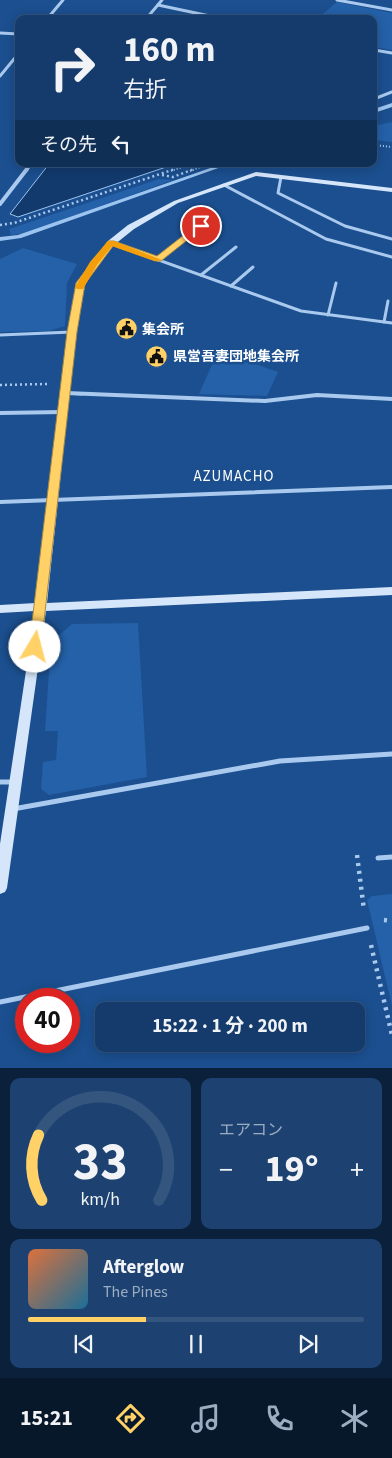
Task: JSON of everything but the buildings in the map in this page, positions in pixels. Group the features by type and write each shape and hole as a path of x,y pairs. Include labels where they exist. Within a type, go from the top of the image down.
{"street":[{"path":"51,15 63,0"},
{"path":"149,15 162,0"},
{"path":"337,0 392,10"},
{"path":"158,5 205,15"},
{"path":"0,33 15,34"},
{"path":"377,50 392,53"},
{"path":"0,76 15,58"},
{"path":"377,98 392,92"},
{"path":"377,94 384,95"},
{"path":"0,204 29,167"},
{"path":"0,888 41,607 72,332 80,283 111,243 131,227 156,212 256,174 392,190"},
{"path":"0,610 392,590"}],"lane":[{"path":"281,177 278,193 345,226 392,238"},
{"path":"224,185 326,239 392,257"},
{"path":"158,260 201,226"},
{"path":"111,243 301,311 392,323"},
{"path":"201,275 236,247"},
{"path":"231,286 253,267"},
{"path":"328,315 336,284"},
{"path":"384,322 388,301"},
{"path":"0,335 72,332"},
{"path":"66,389 265,401 317,395 392,399"},
{"path":"0,413 64,412"},
{"path":"0,502 392,487"},
{"path":"11,810 280,761 392,754"},
{"path":"0,782 15,782"},
{"path":"378,858 392,857"},
{"path":"0,1002 368,928"}],"path":[{"path":"377,145 392,147"},
{"path":"0,225 14,223 182,167"},
{"path":"162,174 173,177 201,167"},
{"path":"0,385 66,389"}],"shaded area":[{"path":"337,2 392,13 392,50 377,48 377,15 322,15"},
{"path":"392,122 392,142 377,140 377,125"},
{"path":"47,167 166,167 18,217 10,214"},
{"path":"159,179 173,180 23,234 11,235 9,229"},
{"path":"23,248 77,264 67,283 65,326 49,331 0,332 0,259"},
{"path":"218,351 278,372 267,396 199,394"},
{"path":"138,623 147,777 49,795 41,789 43,762 56,760 58,731 45,731 51,642 72,624"},
{"path":"392,894 392,1006 367,900 372,896"}],"waterway":[{"path":"377,110 392,105"},
{"path":"0,239 19,237 218,167"}],"slow traffic":[{"path":"80,287 80,283 93,264 111,243 158,260"}],"place":[{"name":"集会所","path":"126,329"},
{"name":"県営吾妻団地集会所","path":"157,356"}],"district":[{"name":"AZUMACHO","path":"234,476"}],"route":[{"path":"35,647 72,332 80,283 111,243 158,260 201,226"}]}
